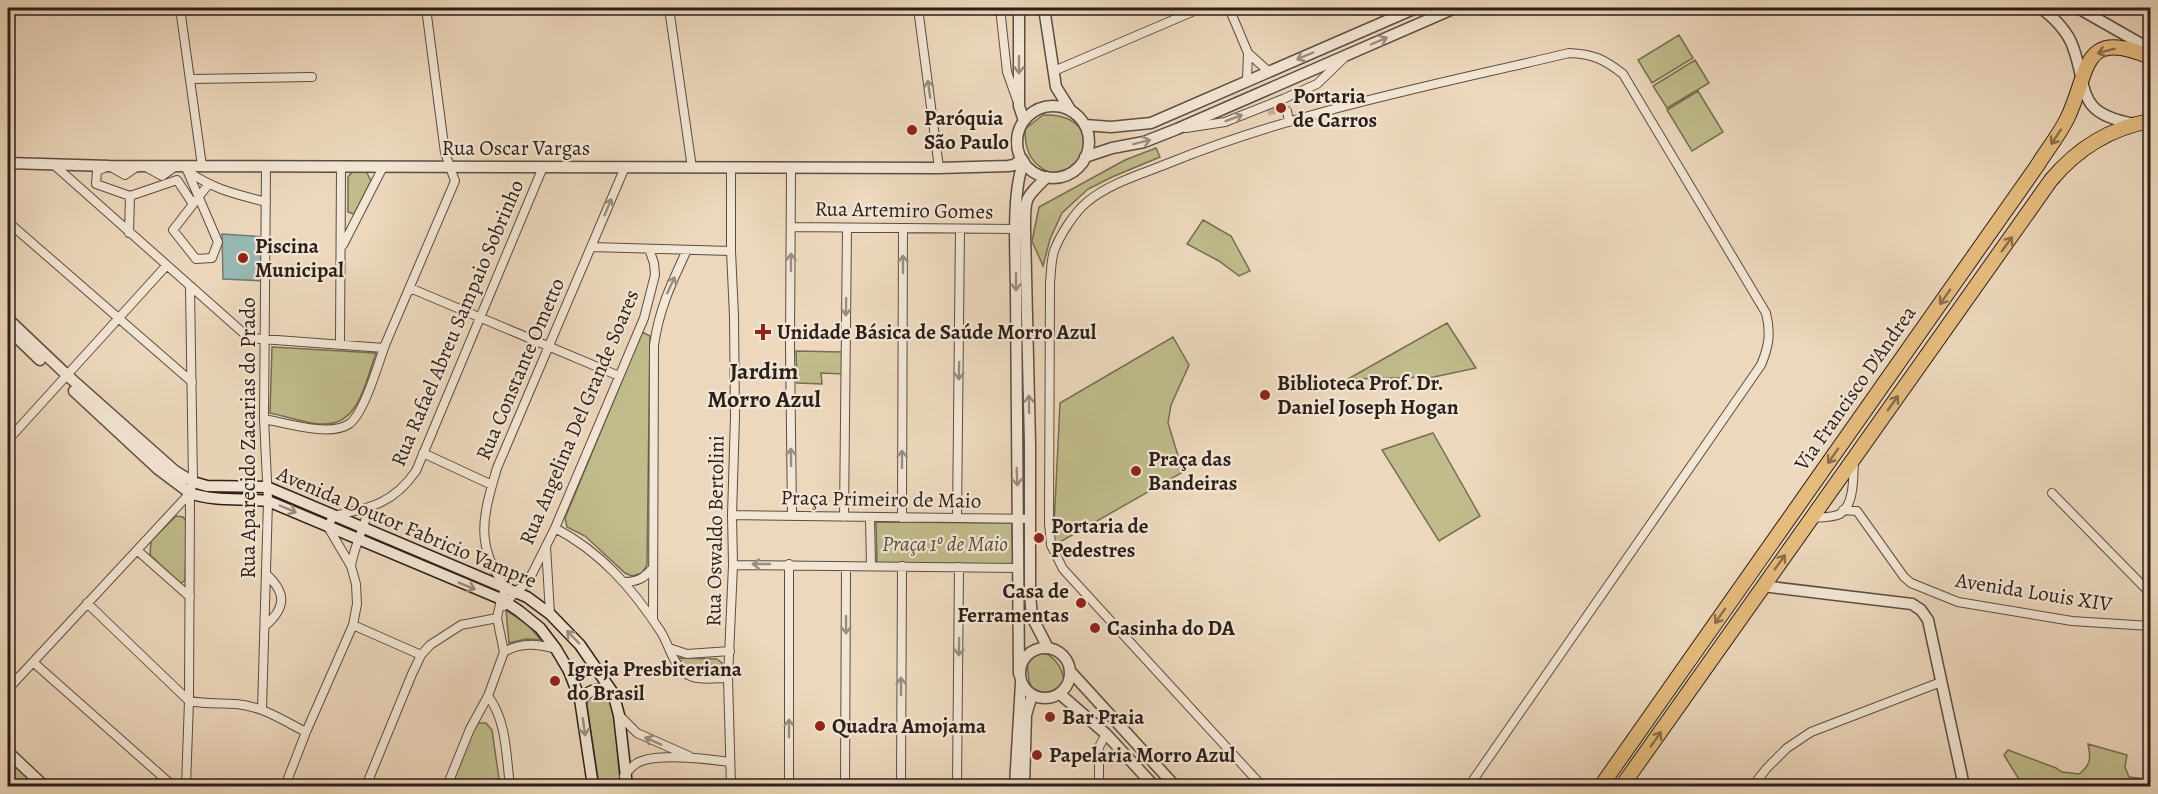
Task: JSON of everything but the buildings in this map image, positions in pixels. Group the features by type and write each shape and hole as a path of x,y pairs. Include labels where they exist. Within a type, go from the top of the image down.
{"highway":[{"name":"Via Francisco D'Andrea","path":"1601,786 2037,166 2067,120 2082,84 2085,67 2091,57 2103,49 2120,48 2151,57"},
{"name":"Via Francisco D'Andrea","path":"1622,786 2056,173 2067,161 2111,133 2134,124 2151,121"}],"street":[{"path":"180,8 202,166"},
{"path":"264,419 326,430 350,424 360,412 384,348 455,181 445,153 426,8"},
{"path":"669,8 692,168"},
{"path":"918,8 939,168"},
{"path":"1000,8 1007,72 1024,121"},
{"path":"1019,8 1019,106"},
{"path":"1044,8 1056,87 1071,111 1084,125 1089,147 1079,167 1070,174 1059,177 1038,174 1023,161 1017,140 1024,121 1040,108 1061,107 1071,111"},
{"path":"1054,71 1201,8"},
{"path":"1229,8 1248,53 1247,80"},
{"path":"1084,125 1111,127 1151,123 1416,8"},
{"path":"1085,157 1112,148 1144,142 1177,129 1455,8"},
{"path":"2040,8 2063,29 2073,46 2087,100 2099,112 2115,121 2134,124"},
{"path":"2078,8 2151,49"},
{"path":"1262,786 1063,569 1051,545 1049,522 1050,283 1054,252 1068,226 1086,203 1109,188 1239,137 1289,122 1569,52 1588,54 1607,61 1623,74 1766,313 1770,330 1769,345 1761,365 1469,786"},
{"path":"1248,53 1268,71"},
{"path":"1177,129 1225,122 1285,104 1317,84 1350,53"},
{"path":"190,79 312,77"},
{"path":"1285,104 1289,122"},
{"path":"1271,109 1275,126"},
{"path":"1023,161 1018,175 1016,230 1016,442 1032,617 1048,648"},
{"name":"Rua Oscar Vargas","path":"8,163 182,167 939,168 1008,166 1023,161"},
{"path":"52,164 249,338 384,348"},
{"path":"109,166 97,171 96,184 130,196 177,180 196,200"},
{"name":"Rua Aparecido Zacarias do Prado","path":"262,710 268,501 264,419 266,166"},
{"path":"182,167 196,200 218,242 212,258 196,259 173,230 196,200 208,185"},
{"path":"182,167 208,185 266,202"},
{"path":"340,344 341,167"},
{"path":"341,248 383,167"},
{"name":"Rua Rafael Abreu Sampaio Sobrinho","path":"333,516 369,508 391,497 406,485 416,471 543,167"},
{"name":"Rua Constante Ometto","path":"511,590 493,571 486,551 483,525 496,468 625,167"},
{"name":"Rua Oswaldo Bertolini","path":"731,168 730,251 734,316 735,417 733,565 728,678 731,786"},
{"path":"791,168 792,515"},
{"path":"1015,786 1020,678 1019,568 1024,519 1025,205 1032,190 1047,177"},
{"path":"129,233 130,196"},
{"path":"8,222 192,382"},
{"name":"Rua Artemiro Gomes","path":"791,227 1016,230"},
{"path":"844,517 847,228"},
{"path":"902,518 903,228"},
{"path":"957,518 960,229"},
{"path":"591,247 730,251"},
{"name":"Rua Angelina Del Grande Soares","path":"501,608 511,590 527,583 555,528 644,318 655,275 649,249"},
{"path":"653,619 654,345 657,322 665,298 687,250"},
{"path":"9,435 66,378 166,266"},
{"path":"186,786 189,701 190,493 193,482 190,287"},
{"path":"410,288 619,376"},
{"path":"644,318 657,322"},
{"path":"8,319 158,469 190,493"},
{"path":"8,330 174,471 193,482"},
{"path":"423,453 492,485"},
{"path":"1811,518 1834,516 1843,510 1853,485 1854,458"},
{"name":"Avenida Doutor Fabricio Vampre","path":"193,482 207,486 267,487 527,597 550,614 580,645 612,693 619,715 626,781"},
{"path":"8,689 190,493"},
{"name":"Avenida Doutor Fabricio Vampre","path":"190,493 206,499 246,498 268,501 358,540 540,628 556,649 580,699 593,786"},
{"path":"2052,493 2151,593"},
{"path":"351,566 353,552 369,508"},
{"name":"Avenida Louis XIV","path":"1843,510 1857,511 1904,577 1911,583 1958,602 2072,621 2151,626"},
{"name":"Praça Primeiro de Maio","path":"732,515 1024,519"},
{"path":"287,786 306,732 353,625 357,603 356,584 351,566 328,526 333,516"},
{"path":"870,518 870,566"},
{"path":"555,528 574,537 595,553 624,582 653,619 677,665 685,674 696,678 728,678"},
{"path":"546,546 550,614"},
{"path":"138,551 190,597"},
{"path":"789,564 789,786"},
{"path":"733,565 1019,568 1026,573 1030,594"},
{"path":"845,786 846,566"},
{"path":"901,786 902,566"},
{"path":"957,786 959,567"},
{"path":"624,582 636,582 645,577 653,568"},
{"path":"265,627 276,617 281,607 282,597 276,583 266,574"},
{"path":"1762,586 1912,604 1921,610 1928,620 1964,786"},
{"path":"87,603 189,701 205,704 238,704 262,710 306,732"},
{"path":"366,786 422,655 430,645 461,625 501,608 504,652 488,696 470,729 447,786"},
{"path":"353,625 422,655"},
{"path":"504,652 515,646 528,644 556,649"},
{"path":"669,648 687,654 730,651"},
{"path":"1070,671 1066,688 1060,694 1046,699 1032,695 1020,678 1025,658 1039,649 1048,648 1056,651 1063,656 1070,671 1175,786"},
{"path":"33,662 173,786"},
{"path":"1754,786 1767,768 1787,748 1811,732 1941,682"},
{"path":"580,699 602,688 612,693"},
{"path":"1060,694 1106,734 1154,786"},
{"path":"1024,786 1026,715 1032,695"},
{"path":"488,696 500,718 510,786"},
{"path":"619,715 637,733 692,757"},
{"path":"1099,786 1099,747 1106,734"},
{"path":"8,752 44,786"},
{"path":"626,781 638,763 649,760 692,757 730,762"}],"green space":[{"path":"1679,35 1693,58 1652,83 1638,60"},
{"path":"1695,60 1709,83 1667,108 1653,86"},
{"path":"1698,91 1723,132 1692,151 1667,110"},
{"path":"1043,115 1065,118 1079,127 1084,139 1084,153 1078,165 1067,173 1054,174 1039,166 1029,154 1025,129"},
{"path":"1156,148 1160,157 1088,189 1062,213 1050,239 1043,266 1032,241 1039,207 1125,160"},
{"path":"353,171 366,171 371,181 354,214 348,212 348,177"},
{"path":"1203,220 1231,236 1250,271 1239,276 1219,261 1187,244"},
{"path":"1447,323 1476,368 1434,377 1348,379"},
{"path":"642,332 650,336 647,565 642,573 632,576 625,573 585,536 567,527 565,518"},
{"path":"1173,337 1189,365 1171,405 1168,423 1183,472 1053,546 1060,403"},
{"path":"272,347 376,353 365,387 354,408 346,417 337,422 319,424 270,413"},
{"path":"796,351 843,352 843,374 821,373 822,384 797,383"},
{"path":"1433,433 1480,516 1439,541 1382,450"},
{"path":"176,516 183,517 187,522 185,581 180,583 150,555 151,541"},
{"name":"Praça 1º de Maio","path":"876,522 1012,523 1013,567 877,564"},
{"path":"506,610 528,625 541,640 526,639 509,643"},
{"path":"1040,651 1053,658 1063,675 1064,680 1055,694 1033,690 1029,681 1027,662"},
{"path":"678,658 717,659 722,663 722,668 718,673 689,671"},
{"path":"589,695 607,695 611,706 621,786 599,786 587,705"},
{"path":"478,723 486,723 492,730 500,786 449,786 472,729"},
{"path":"2088,744 2127,755 2125,767 2129,777 2146,779 2150,770 2150,786 2023,786 2004,755 2008,750 2062,772 2079,774 2089,761"},
{"path":"8,760 36,786 8,786"}],"water":[{"name":"Piscina Municipal","path":"222,234 265,237 264,281 223,279"}],"tunnel":[{"path":"1270,107 1273,116"}],"place":[{"name":"Portaria de Carros","path":"1281,108"},
{"name":"Paróquia São Paulo","path":"912,130"},
{"name":"Piscina Municipal","path":"243,258"},
{"name":"Unidade Básica de Saúde Morro Azul","path":"763,332"},
{"name":"Biblioteca Prof. Dr. Daniel Joseph Hogan","path":"1265,395"},
{"name":"Praça das Bandeiras","path":"1136,471"},
{"name":"Portaria de Pedestres","path":"1039,538"},
{"name":"Casa de Ferramentas","path":"1081,603"},
{"name":"Casinha do DA","path":"1095,628"},
{"name":"Igreja Presbiteriana do Brasil","path":"555,681"},
{"name":"Bar Praia","path":"1050,717"},
{"name":"Quadra Amojama","path":"820,726"},
{"name":"Papelaria Morro Azul","path":"1037,755"}],"district":[{"name":"Jardim Morro Azul","path":"764,385"}]}
